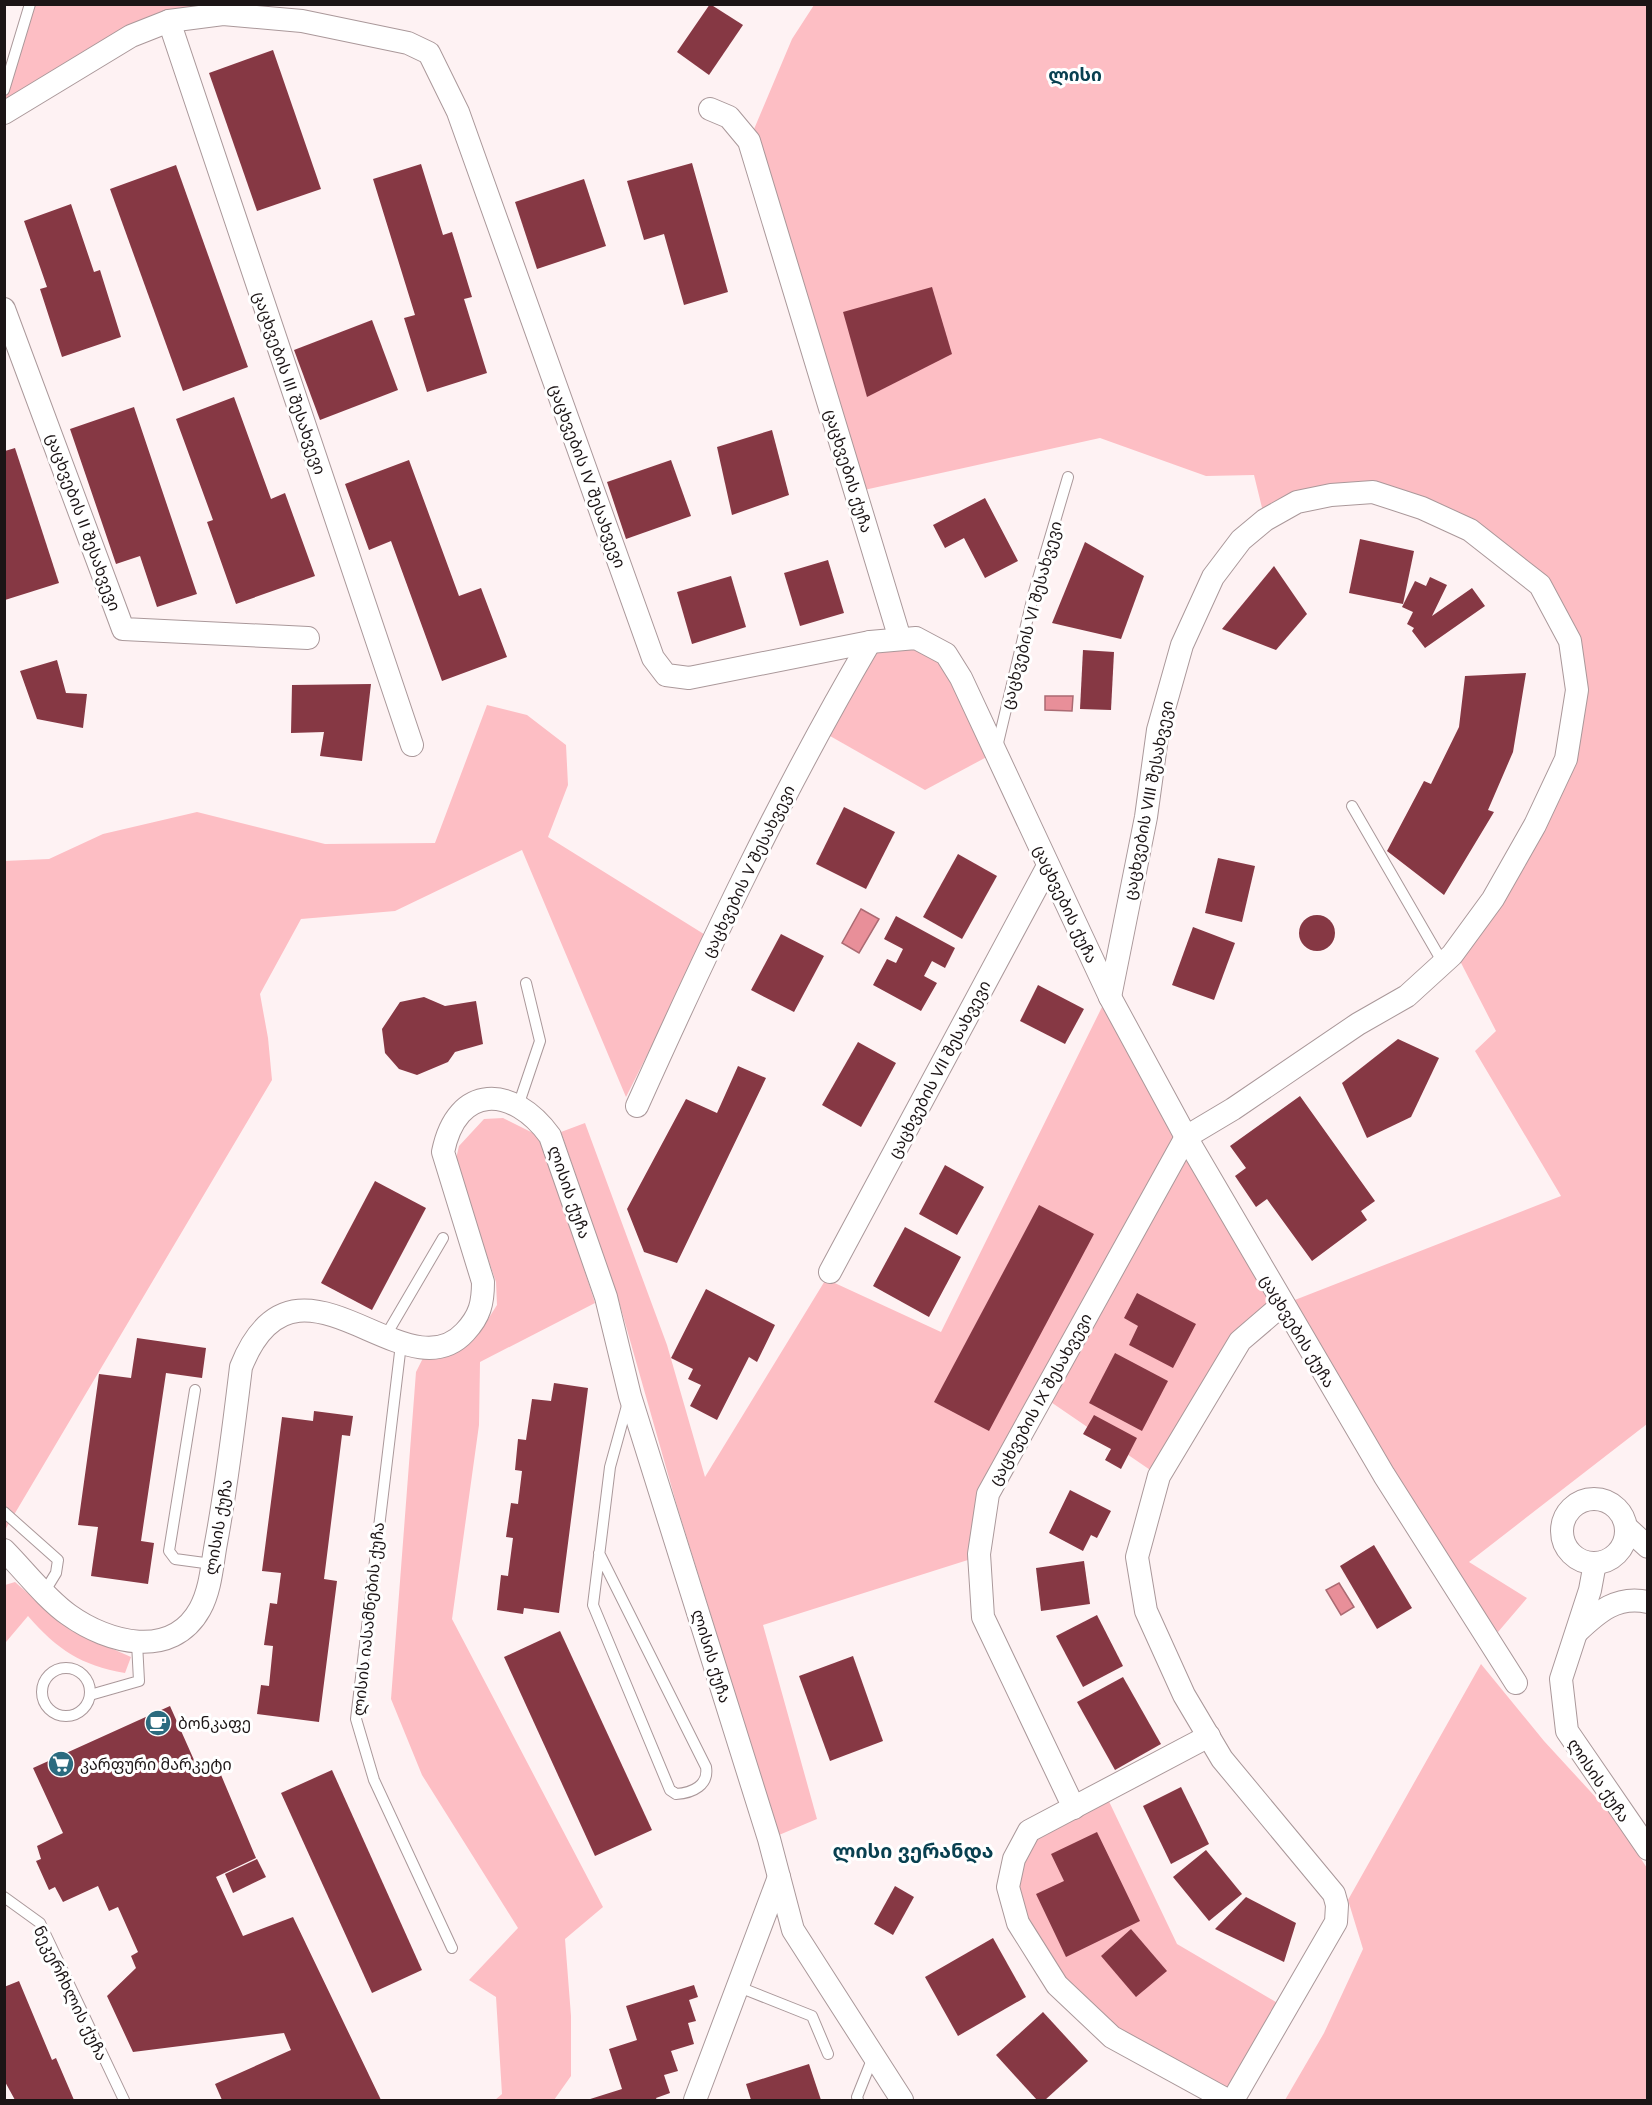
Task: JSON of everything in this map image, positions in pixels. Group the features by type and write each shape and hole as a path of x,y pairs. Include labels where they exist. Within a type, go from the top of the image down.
{"street":[{"path":"4,113 131,36 196,11"},
{"name":"ცაცხვების IV შესახვევი","path":"196,11 302,21 408,43 429,53 458,112 652,658 666,675 689,678 870,642 900,639"},
{"name":"ცაცხვების III შესახვევი","path":"169,21 412,745"},
{"name":"ცაცხვების ქუჩა","path":"710,109 729,117 749,141 900,639 916,638 946,654 961,678 1110,997 1185,1137 1383,1475 1516,1683"},
{"name":"ცაცხვების II შესახვევი","path":"4,309 123,630 308,638"},
{"name":"ცაცხვების VIII შესახვევი","path":"1110,997 1146,816 1158,730 1182,645 1213,577 1242,540 1265,520 1297,501 1331,495 1372,492 1422,508 1470,530 1540,585 1570,641 1577,690 1566,759 1535,825 1493,899 1443,963 1407,996 1358,1024 1233,1109 1185,1137"},
{"name":"ცაცხვების V შესახვევი","path":"637,1106 712,939 817,732 870,642"},
{"name":"ცაცხვების VII შესახვევი","path":"831,1272 1048,866"},
{"name":"ლისის ქუჩა","path":"4,1550 76,1619 101,1633 146,1644 170,1637 187,1626 200,1609 212,1564 224,1500 241,1367 249,1346 263,1329 282,1316 306,1311 333,1313 393,1341 420,1348 440,1347 462,1335 476,1320 483,1303 483,1282 443,1152 447,1132 459,1113 477,1100 499,1098 518,1106 537,1118 550,1136 606,1296 630,1396 780,1878 793,1930 902,2100"},
{"name":"ცაცხვების IX შესახვევი","path":"1074,1808 983,1617 979,1554 988,1494 1185,1137"},
{"path":"1233,2100 1336,1922 1337,1905 1334,1894 1222,1759 1184,1695 1146,1611 1137,1557 1159,1476 1240,1341 1282,1305"},
{"path":"1626,1527 1626,1538 1615,1556 1595,1563 1575,1557 1563,1540 1562,1530 1570,1510 1588,1500 1609,1502 1617,1509 1626,1527 1647,1547"},
{"name":"ლისის ქუჩა","path":"1595,1563 1590,1590 1561,1679 1567,1731 1647,1849"},
{"name":"ლისის ქუჩა","path":"1574,1635 1597,1613 1616,1603 1634,1599 1647,1602"},
{"path":"1209,1736 1029,1831 1014,1859 1008,1887 1018,1923 1057,1985 1112,2037 1227,2100"},
{"path":"695,2100 780,1878"}],"lane":[{"path":"4,90 30,4"},
{"name":"ცაცხვების VI შესახვევი","path":"996,752 1034,592 1068,477"},
{"path":"1352,806 1443,963"},
{"path":"518,1106 540,1041 526,983"},
{"path":"393,1341 443,1238"},
{"name":"ლისის იასამნების ქუჩა","path":"393,1341 356,1719 374,1780 452,1948"},
{"path":"195,1390 169,1551 175,1559 212,1564"},
{"path":"599,1553 706,1767 708,1777 704,1784 684,1794 676,1794 670,1790 593,1605 599,1553 610,1467 630,1396"},
{"path":"4,1512 58,1560 56,1573 45,1591"},
{"path":"90,1695 90,1688 83,1674 69,1668 54,1671 48,1676 42,1690 46,1705 52,1711 67,1716 82,1710 90,1695 139,1681 137,1643"},
{"name":"ნეკერჩხლის ქუჩა","path":"4,1897 40,1923 124,2100"},
{"path":"739,1987 812,2016 828,2054"},
{"path":"858,2100 857,2097 873,2057"}],"shaded area":[{"path":"30,5 199,5 192,18 5,112 5,90"},
{"path":"814,5 1647,5 1647,1424 1469,1562 1527,1598 1498,1632 1462,1596 1282,1306 1240,1341 1159,1476 1042,1396 1186,1137 1282,1305 1561,1196 1475,1051 1496,1031 1459,959 1566,759 1570,641 1498,549 1373,492 1265,520 1254,475 1206,476 1100,438 855,492 749,141 792,39"},
{"path":"870,642 932,645 996,752 925,790 823,732"},
{"path":"1045,696 1073,696 1072,711 1045,710"},
{"path":"487,705 527,715 566,745 568,785 548,837 707,936 626,1097 522,850 395,911 301,919 260,994 268,1038 272,1080 5,1530 4,861 49,859 103,834 197,812 325,844 435,843"},
{"path":"861,909 879,919 859,953 842,943"},
{"path":"1103,1005 1175,1141 980,1492 971,1559 763,1625 817,1819 779,1835 677,1506 618,1298 561,1132 585,1123 667,1345 705,1477 826,1279 941,1332"},
{"path":"503,1118 535,1134 546,1150 595,1303 480,1362 479,1425 452,1619 603,1907 565,1939 571,2016 571,2076 554,2100 495,2100 502,2094 496,1997 469,1980 518,1928 422,1775 391,1699 416,1372 423,1358 444,1357 483,1327 497,1305 496,1282 455,1163 459,1146 484,1119"},
{"path":"15,1582 70,1630 131,1657 125,1673 95,1666 71,1654 49,1638 28,1616 6,1642 5,1679 5,1585"},
{"path":"1339,1583 1354,1607 1341,1615 1326,1590"},
{"path":"1481,1664 1544,1741 1612,1815 1647,1868 1647,2100 1285,2100 1324,2033 1363,1949 1348,1900"},
{"path":"1104,1791 1177,1944 1286,2008 1233,2100 1112,2037 1018,1923 1014,1859 1029,1831"}],"building":[{"path":"710,4 743,25 709,75 677,52"},
{"path":"273,50 321,189 257,211 209,73"},
{"path":"692,163 728,292 684,305 664,234 644,240 627,181"},
{"path":"421,164 443,235 452,232 472,297 464,299 487,373 427,392 404,318 415,315 373,179"},
{"path":"176,165 248,367 183,391 110,189"},
{"path":"584,179 606,246 537,269 515,202"},
{"path":"71,204 94,272 100,270 121,337 62,357 40,289 47,287 24,221"},
{"path":"932,287 952,354 867,397 843,312"},
{"path":"372,320 398,390 320,420 294,350"},
{"path":"234,397 271,499 285,493 315,576 236,604 207,522 213,520 176,419"},
{"path":"134,407 197,594 157,607 140,556 116,564 70,429"},
{"path":"772,430 789,495 732,515 717,447"},
{"path":"15,448 59,583 5,600 5,451"},
{"path":"409,460 459,596 481,588 507,657 442,681 391,541 369,550 345,484"},
{"path":"671,460 691,516 626,539 607,482"},
{"path":"985,498 1018,561 985,578 964,538 945,548 933,525"},
{"path":"1360,539 1414,551 1403,604 1349,593"},
{"path":"1085,542 1144,576 1121,639 1052,623"},
{"path":"828,560 844,613 800,626 784,573"},
{"path":"1274,566 1307,614 1276,650 1222,629"},
{"path":"731,576 746,627 692,644 677,592"},
{"path":"1430,577 1447,585 1432,616 1472,588 1485,606 1425,648 1412,631 1414,628 1407,624 1413,612 1402,607 1415,581 1426,586"},
{"path":"1083,650 1114,652 1111,710 1080,709"},
{"path":"57,660 66,693 87,694 83,728 37,719 20,671"},
{"path":"1526,673 1513,752 1488,810 1494,812 1444,895 1387,851 1424,781 1431,784 1459,727 1465,676"},
{"path":"371,684 362,761 320,756 324,732 291,733 292,685"},
{"path":"844,807 895,832 866,889 816,864"},
{"path":"958,854 997,876 962,939 923,917"},
{"path":"1218,858 1255,866 1242,922 1205,913"},
{"path":"1317,915 1330,920 1335,933 1330,946 1317,951 1304,946 1299,933 1304,920"},
{"path":"896,916 955,948 945,968 932,961 924,976 937,983 921,1011 873,985 887,959 896,963 903,949 884,939"},
{"path":"1193,927 1235,943 1214,1000 1172,985"},
{"path":"781,934 824,956 794,1012 751,990"},
{"path":"1038,985 1084,1009 1065,1044 1020,1021"},
{"path":"424,997 445,1006 476,1001 483,1044 455,1052 448,1062 417,1075 399,1069 385,1053 382,1029 400,1002"},
{"path":"1398,1039 1439,1058 1411,1117 1367,1138 1342,1083"},
{"path":"858,1042 896,1063 861,1127 822,1105"},
{"path":"738,1066 766,1078 677,1263 644,1252 627,1209 686,1099 717,1113"},
{"path":"1300,1096 1375,1201 1361,1211 1367,1220 1312,1261 1267,1199 1256,1207 1235,1176 1246,1168 1230,1146"},
{"path":"945,1165 984,1187 957,1235 919,1214"},
{"path":"375,1181 426,1208 372,1310 321,1283"},
{"path":"1039,1205 1094,1234 989,1431 934,1402"},
{"path":"905,1227 961,1257 929,1317 873,1286"},
{"path":"706,1289 775,1325 757,1362 749,1357 717,1420 690,1406 701,1385 688,1379 693,1369 671,1358"},
{"path":"1137,1293 1196,1324 1173,1368 1129,1345 1138,1326 1124,1318"},
{"path":"137,1338 206,1348 202,1378 166,1373 141,1541 154,1543 148,1584 91,1576 98,1527 78,1525 99,1374 131,1378"},
{"path":"1115,1353 1168,1381 1142,1431 1089,1403"},
{"path":"554,1383 588,1388 559,1613 524,1608 523,1614 497,1610 501,1575 508,1576 513,1538 506,1537 511,1503 518,1504 522,1471 515,1470 518,1439 526,1440 532,1399 551,1401"},
{"path":"314,1411 353,1416 350,1436 342,1435 324,1579 337,1581 319,1722 257,1714 261,1685 269,1686 273,1646 264,1645 270,1603 277,1604 281,1573 262,1571 282,1417 313,1421"},
{"path":"1094,1415 1137,1438 1121,1469 1105,1460 1111,1449 1083,1434"},
{"path":"1070,1490 1111,1511 1097,1538 1091,1535 1083,1551 1049,1533"},
{"path":"1374,1545 1412,1608 1377,1629 1340,1566"},
{"path":"1084,1561 1090,1604 1041,1611 1036,1568"},
{"path":"1097,1615 1123,1666 1083,1687 1056,1636"},
{"path":"560,1631 652,1830 595,1856 504,1657"},
{"path":"853,1656 883,1741 830,1761 799,1676"},
{"path":"1123,1677 1161,1744 1115,1770 1077,1702"},
{"path":"170,1706 198,1769 216,1763 256,1858 216,1877 243,1936 293,1917 381,2100 222,2100 215,2084 291,2050 284,2033 133,2052 107,1996 136,1968 131,1956 138,1952 118,1907 109,1911 98,1886 63,1902 55,1887 49,1890 36,1861 41,1859 37,1846 63,1833 33,1768"},
{"path":"332,1770 422,1970 372,1993 281,1793"},
{"path":"1181,1787 1209,1844 1171,1864 1143,1806"},
{"path":"1097,1832 1140,1921 1066,1957 1036,1894 1064,1881 1051,1854"},
{"path":"1206,1850 1242,1894 1209,1921 1173,1877"},
{"path":"257,1859 266,1877 233,1893 225,1874"},
{"path":"895,1886 914,1897 893,1935 874,1924"},
{"path":"1246,1897 1296,1923 1284,1962 1215,1929"},
{"path":"1131,1929 1167,1971 1136,1997 1101,1956"},
{"path":"993,1938 1026,1997 958,2036 925,1977"},
{"path":"19,1981 52,2060 56,2058 74,2100 15,2100 4,2080 4,1987"},
{"path":"694,1985 698,1997 689,2000 696,2021 688,2023 694,2044 671,2051 678,2071 664,2075 670,2093 656,2098 657,2100 587,2100 622,2089 609,2049 637,2040 626,2006"},
{"path":"1043,2012 1088,2061 1045,2100 1037,2100 996,2055"},
{"path":"809,2064 821,2100 751,2100 746,2084"}],"place":[{"name":"ბონკაფე","path":"158,1723"},
{"name":"კარფური მარკეტი","path":"61,1764"}],"district":[{"name":"ლისი","path":"1075,75"},
{"name":"ლისი ვერანდა","path":"913,1851"}]}
